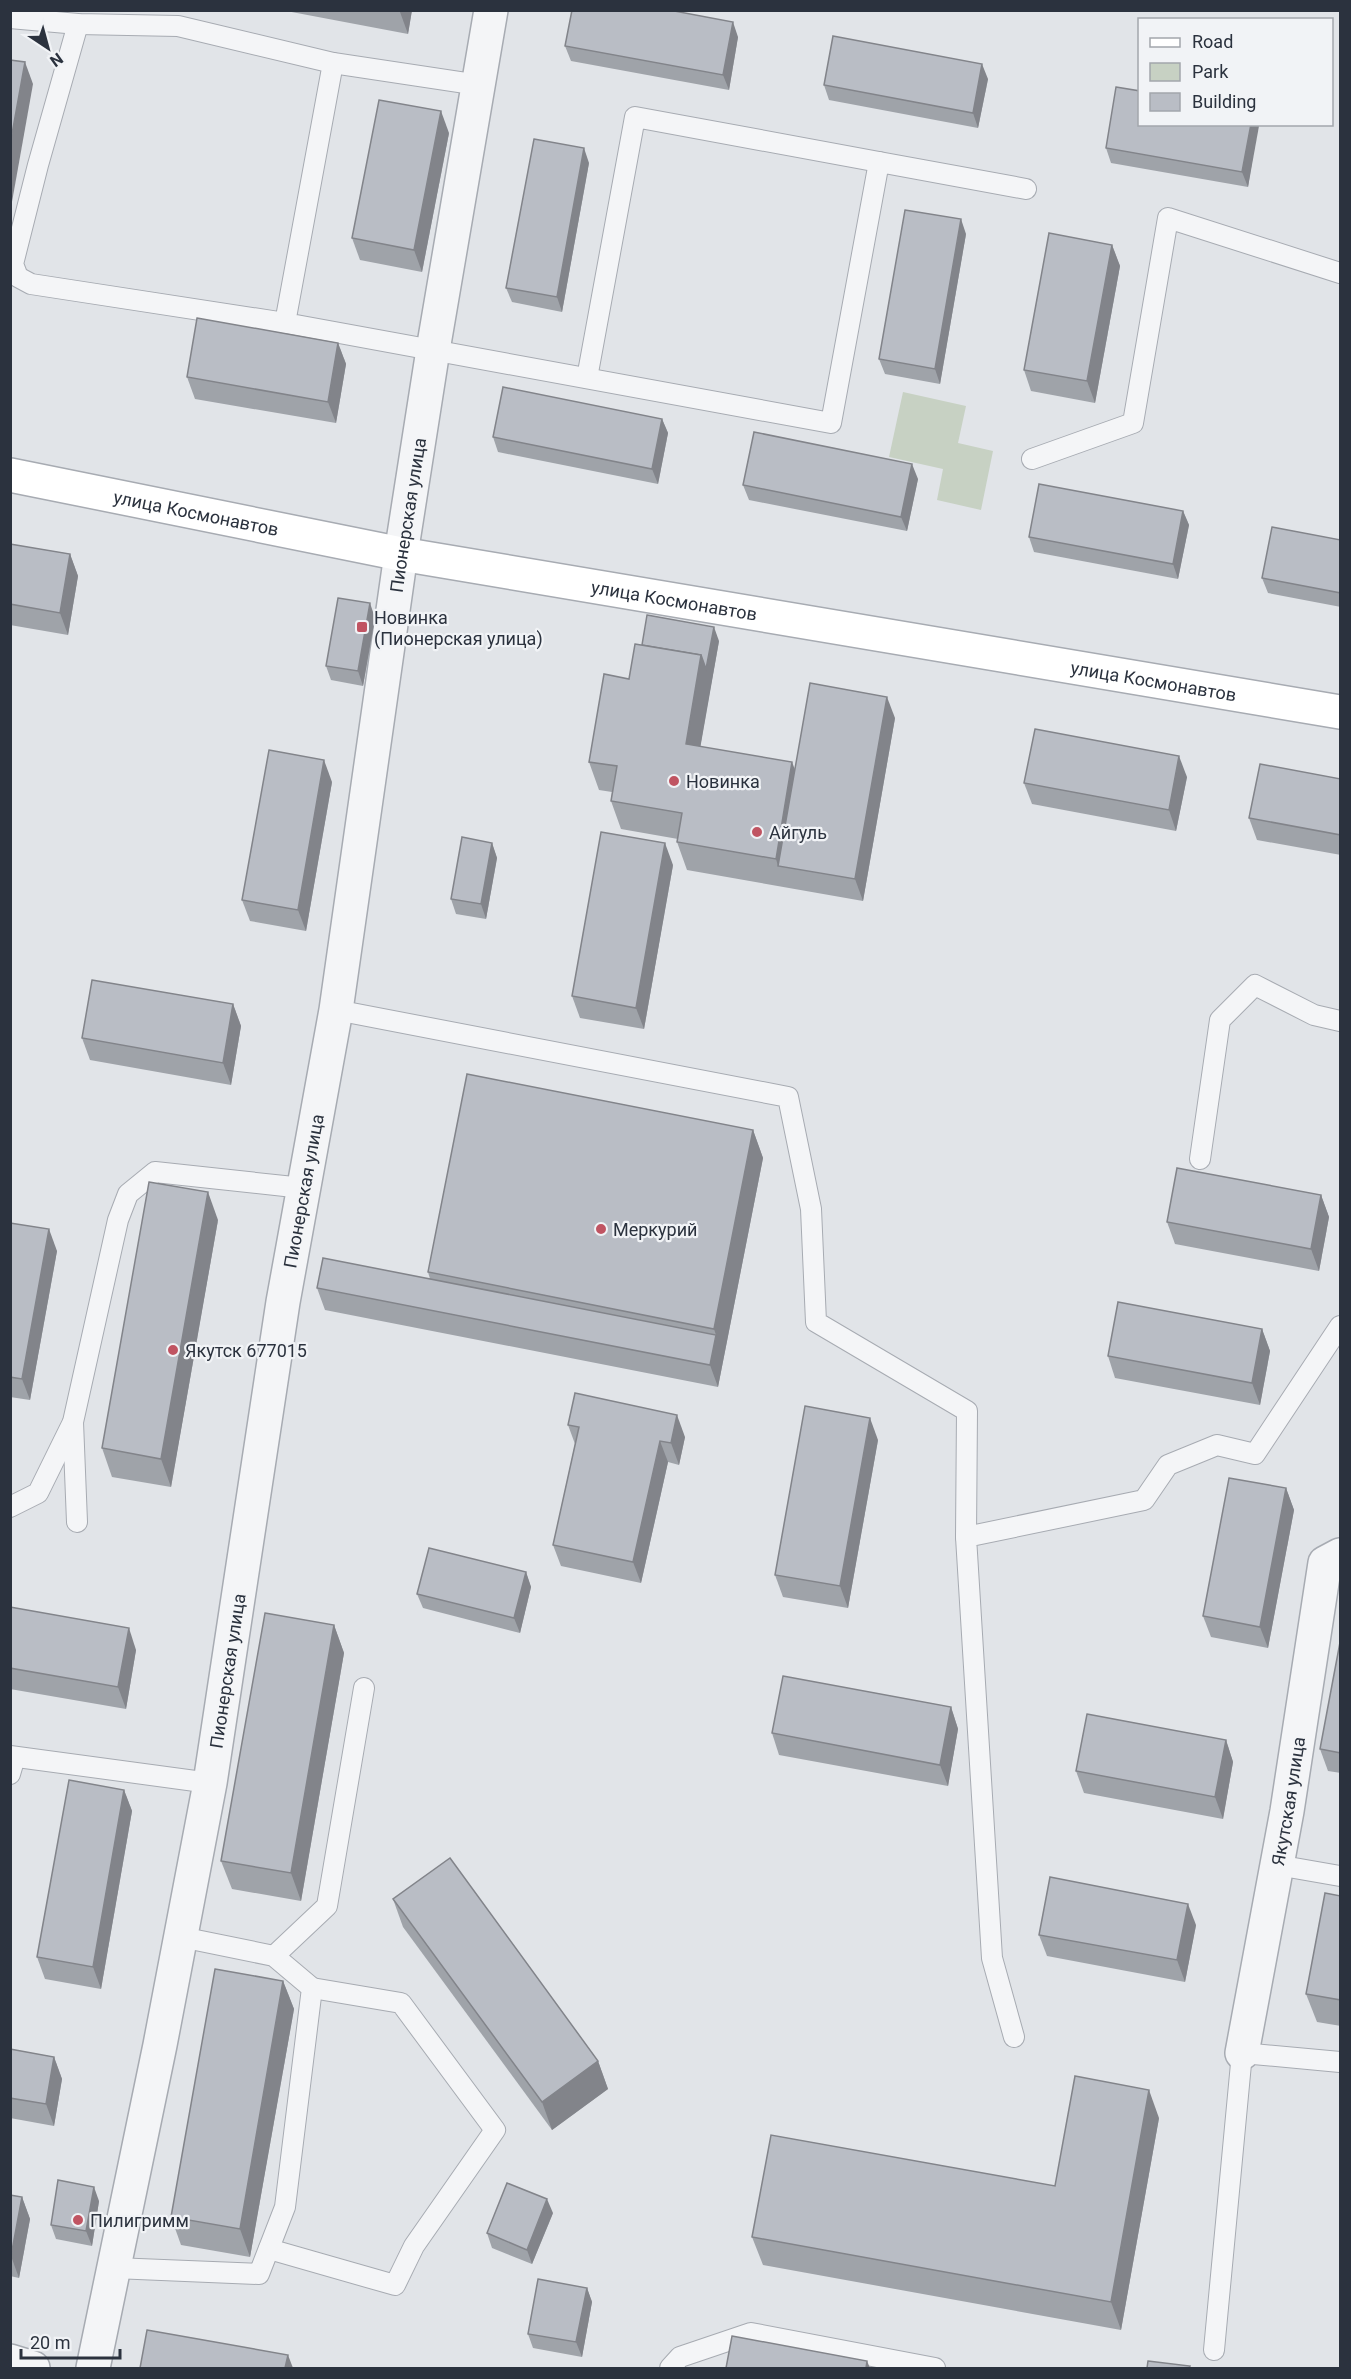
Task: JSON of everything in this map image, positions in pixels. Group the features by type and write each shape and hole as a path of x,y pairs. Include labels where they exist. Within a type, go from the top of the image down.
{"street":[{"name":"Пионерская улица","path":"93,2368 210,1783 303,1188 336,1010 401,554 433,350 491,10"},
{"name":"улица Космонавтов","path":"10,475 401,554 1341,712"},
{"name":"Якутская улица","path":"1242,2053 1277,1864 1325,1563 1341,1555"},
{"path":"10,2361 33,2368"}],"lane":[{"path":"10,18 78,24 178,26 333,63 479,85"},
{"path":"78,24 38,165 14,264 18,277 31,284 285,323 831,423 879,162"},
{"path":"285,323 333,63"},
{"path":"587,378 636,117 1026,189"},
{"path":"1032,459 1133,423 1168,218 1341,273"},
{"path":"1200,1159 1220,1020 1255,985 1314,1015 1341,1021"},
{"path":"336,1010 788,1097 811,1209 816,1322 967,1410 966,1538 992,1958 1014,2037"},
{"path":"10,1507 38,1493 73,1422 118,1220 128,1194 155,1172 303,1188"},
{"path":"966,1538 1144,1500 1168,1465 1217,1445 1256,1454 1341,1326"},
{"path":"73,1422 77,1522"},
{"path":"274,1956 327,1906 364,1688"},
{"path":"12,1762 210,1783"},
{"path":"1277,1864 1341,1876"},
{"path":"181,1937 274,1956 312,1988 401,2003 495,2130 414,2246 395,2285 269,2249"},
{"path":"114,2268 259,2274 285,2207 312,1988"},
{"path":"1214,2350 1242,2053 1341,2062"},
{"path":"670,2368 680,2357 751,2333 935,2368"}],"green space":[{"path":"903,392 966,406 958,443 993,451 981,510 937,500 943,469 889,457"}],"building":[{"path":"572,10 669,10 733,22 723,75 565,46"},
{"path":"833,36 982,64 973,113 824,85"},
{"path":"10,60 25,62 10,145"},
{"path":"1116,87 1138,91 1138,126 1251,126 1242,172 1106,148"},
{"path":"379,100 441,111 414,250 352,238"},
{"path":"534,139 584,148 557,297 506,288"},
{"path":"905,210 961,219 935,369 879,359"},
{"path":"1049,233 1112,245 1087,381 1024,370"},
{"path":"197,318 338,343 328,402 187,377"},
{"path":"503,387 662,419 652,469 493,437"},
{"path":"754,432 912,464 901,517 743,485"},
{"path":"1039,484 1183,511 1173,564 1029,537"},
{"path":"1272,527 1341,540 1341,593 1262,578"},
{"path":"10,544 70,554 60,613 10,604"},
{"path":"338,598 370,603 358,671 326,666"},
{"path":"647,615 714,627 706,669 701,655 642,645"},
{"name":"Новинка","path":"635,644 701,655 686,744 792,762 776,859 677,842 682,813 611,801 617,766 589,762 604,674 629,679"},
{"path":"810,683 887,697 855,879 778,866"},
{"path":"1035,729 1179,756 1169,810 1024,783"},
{"path":"269,750 324,760 298,910 242,900"},
{"path":"1260,764 1341,779 1341,835 1249,818"},
{"path":"601,832 665,843 636,1008 572,996"},
{"path":"462,837 492,843 481,904 451,899"},
{"path":"92,980 233,1004 223,1063 82,1038"},
{"name":"Меркурий","path":"467,1074 753,1130 714,1329 428,1272"},
{"path":"1177,1168 1321,1195 1311,1249 1167,1222"},
{"path":"149,1182 208,1192 161,1459 102,1448"},
{"path":"10,1223 49,1229 22,1379 10,1377"},
{"path":"323,1258 716,1335 710,1365 317,1288"},
{"path":"1118,1302 1262,1329 1252,1383 1108,1356"},
{"path":"575,1393 677,1415 671,1443 660,1441 633,1562 553,1545 579,1427 568,1425"},
{"path":"805,1406 870,1418 840,1586 775,1575"},
{"path":"1229,1478 1286,1488 1260,1627 1203,1616"},
{"path":"429,1548 526,1572 514,1618 417,1594"},
{"path":"10,1607 129,1628 118,1687 10,1668"},
{"path":"265,1613 334,1625 291,1873 221,1861"},
{"path":"1341,1637 1341,1753 1320,1749"},
{"path":"783,1676 951,1707 940,1765 772,1733"},
{"path":"1087,1714 1226,1740 1215,1797 1076,1771"},
{"path":"69,1780 124,1790 93,1967 37,1957"},
{"path":"450,1858 598,2061 542,2102 393,1899"},
{"path":"1050,1877 1188,1904 1177,1960 1039,1935"},
{"path":"1325,1893 1341,1896 1341,2000 1306,1994"},
{"path":"215,1969 283,1981 240,2229 171,2217"},
{"path":"10,2049 54,2057 46,2104 10,2098"},
{"path":"1075,2076 1149,2090 1111,2302 752,2237 771,2135 1055,2186"},
{"path":"58,2180 94,2187 86,2231 51,2225"},
{"path":"507,2183 547,2199 527,2250 487,2233"},
{"path":"10,2195 22,2197 11,2256 10,2256"},
{"path":"538,2279 587,2288 576,2342 528,2334"},
{"path":"147,2330 288,2355 285,2368 140,2368"},
{"path":"732,2336 867,2361 866,2368 726,2368"},
{"path":"1148,2361 1190,2366 1189,2368 1147,2368"}],"place":[{"name":"Новинка (Пионерская улица)","path":"362,627"},
{"name":"Новинка","path":"674,781"},
{"name":"Айгуль","path":"757,832"},
{"name":"Меркурий","path":"601,1229"},
{"name":"Якутск 677015","path":"173,1350"},
{"name":"Пилигримм","path":"78,2220"}]}
